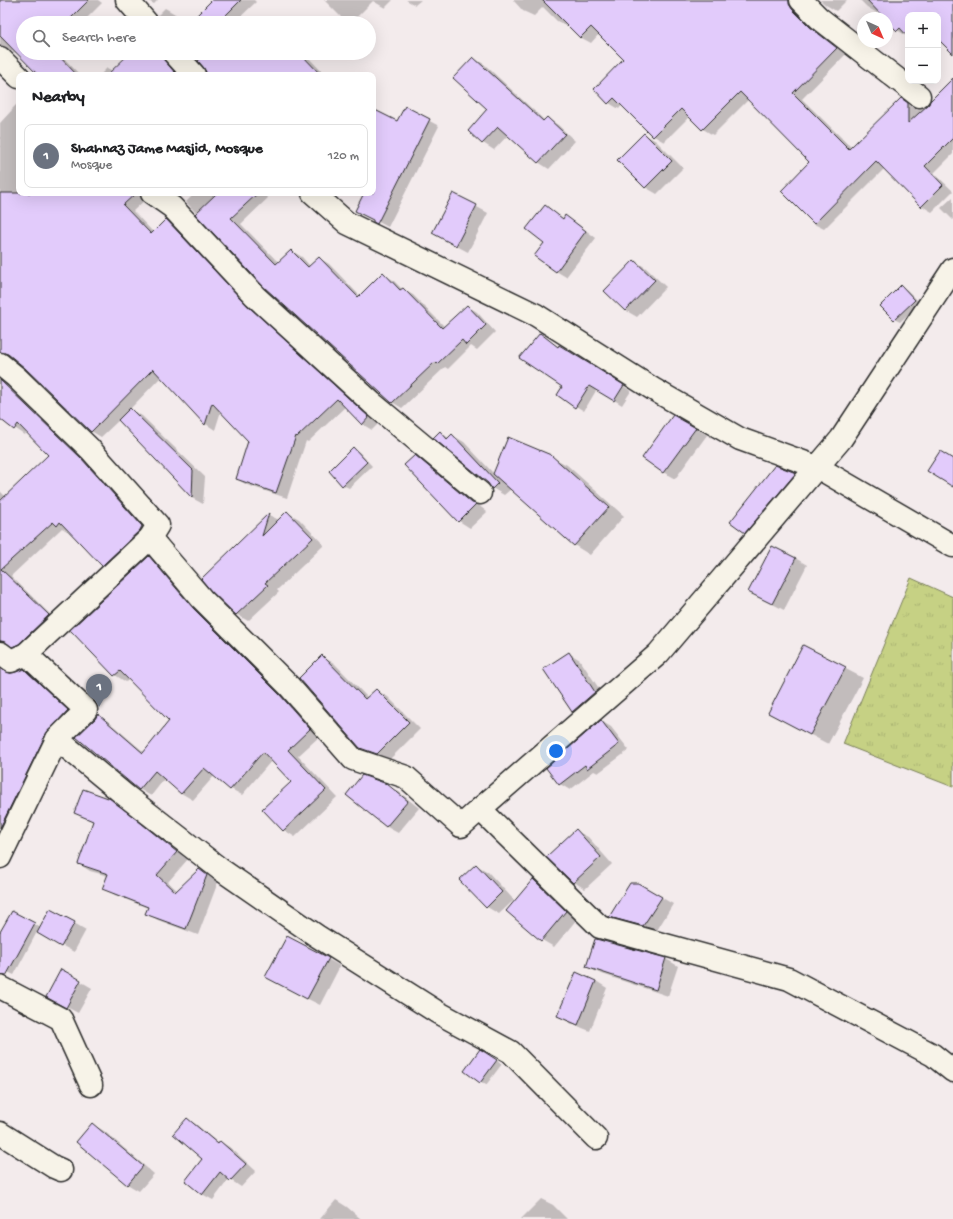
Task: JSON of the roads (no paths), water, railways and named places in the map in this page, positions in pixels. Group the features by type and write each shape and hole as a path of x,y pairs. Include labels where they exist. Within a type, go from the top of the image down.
{"street":[{"path":"127,0 141,16"},
{"path":"801,0 819,18 919,96"},
{"path":"0,58 16,74"},
{"path":"180,60 191,72"},
{"path":"156,196 172,207 255,296 360,393 480,493"},
{"path":"316,196 347,223 536,315 653,389 740,439 817,467 953,546"},
{"path":"150,538 202,599 289,686 353,759 406,777 461,826 658,654 841,439 953,269"},
{"path":"0,364 16,376 90,449 158,525 150,538 9,660 86,710 57,739 0,857"},
{"path":"57,739 126,796 220,869 317,936 437,1012 511,1052 596,1138"},
{"path":"480,809 600,927 789,979 933,1056 953,1070"},
{"path":"0,987 61,1019 91,1084"},
{"path":"0,1133 54,1168 61,1170"}],"place":[{"name":"Shahnaz Jame Masjid, Mosque","path":"99,707"}]}
